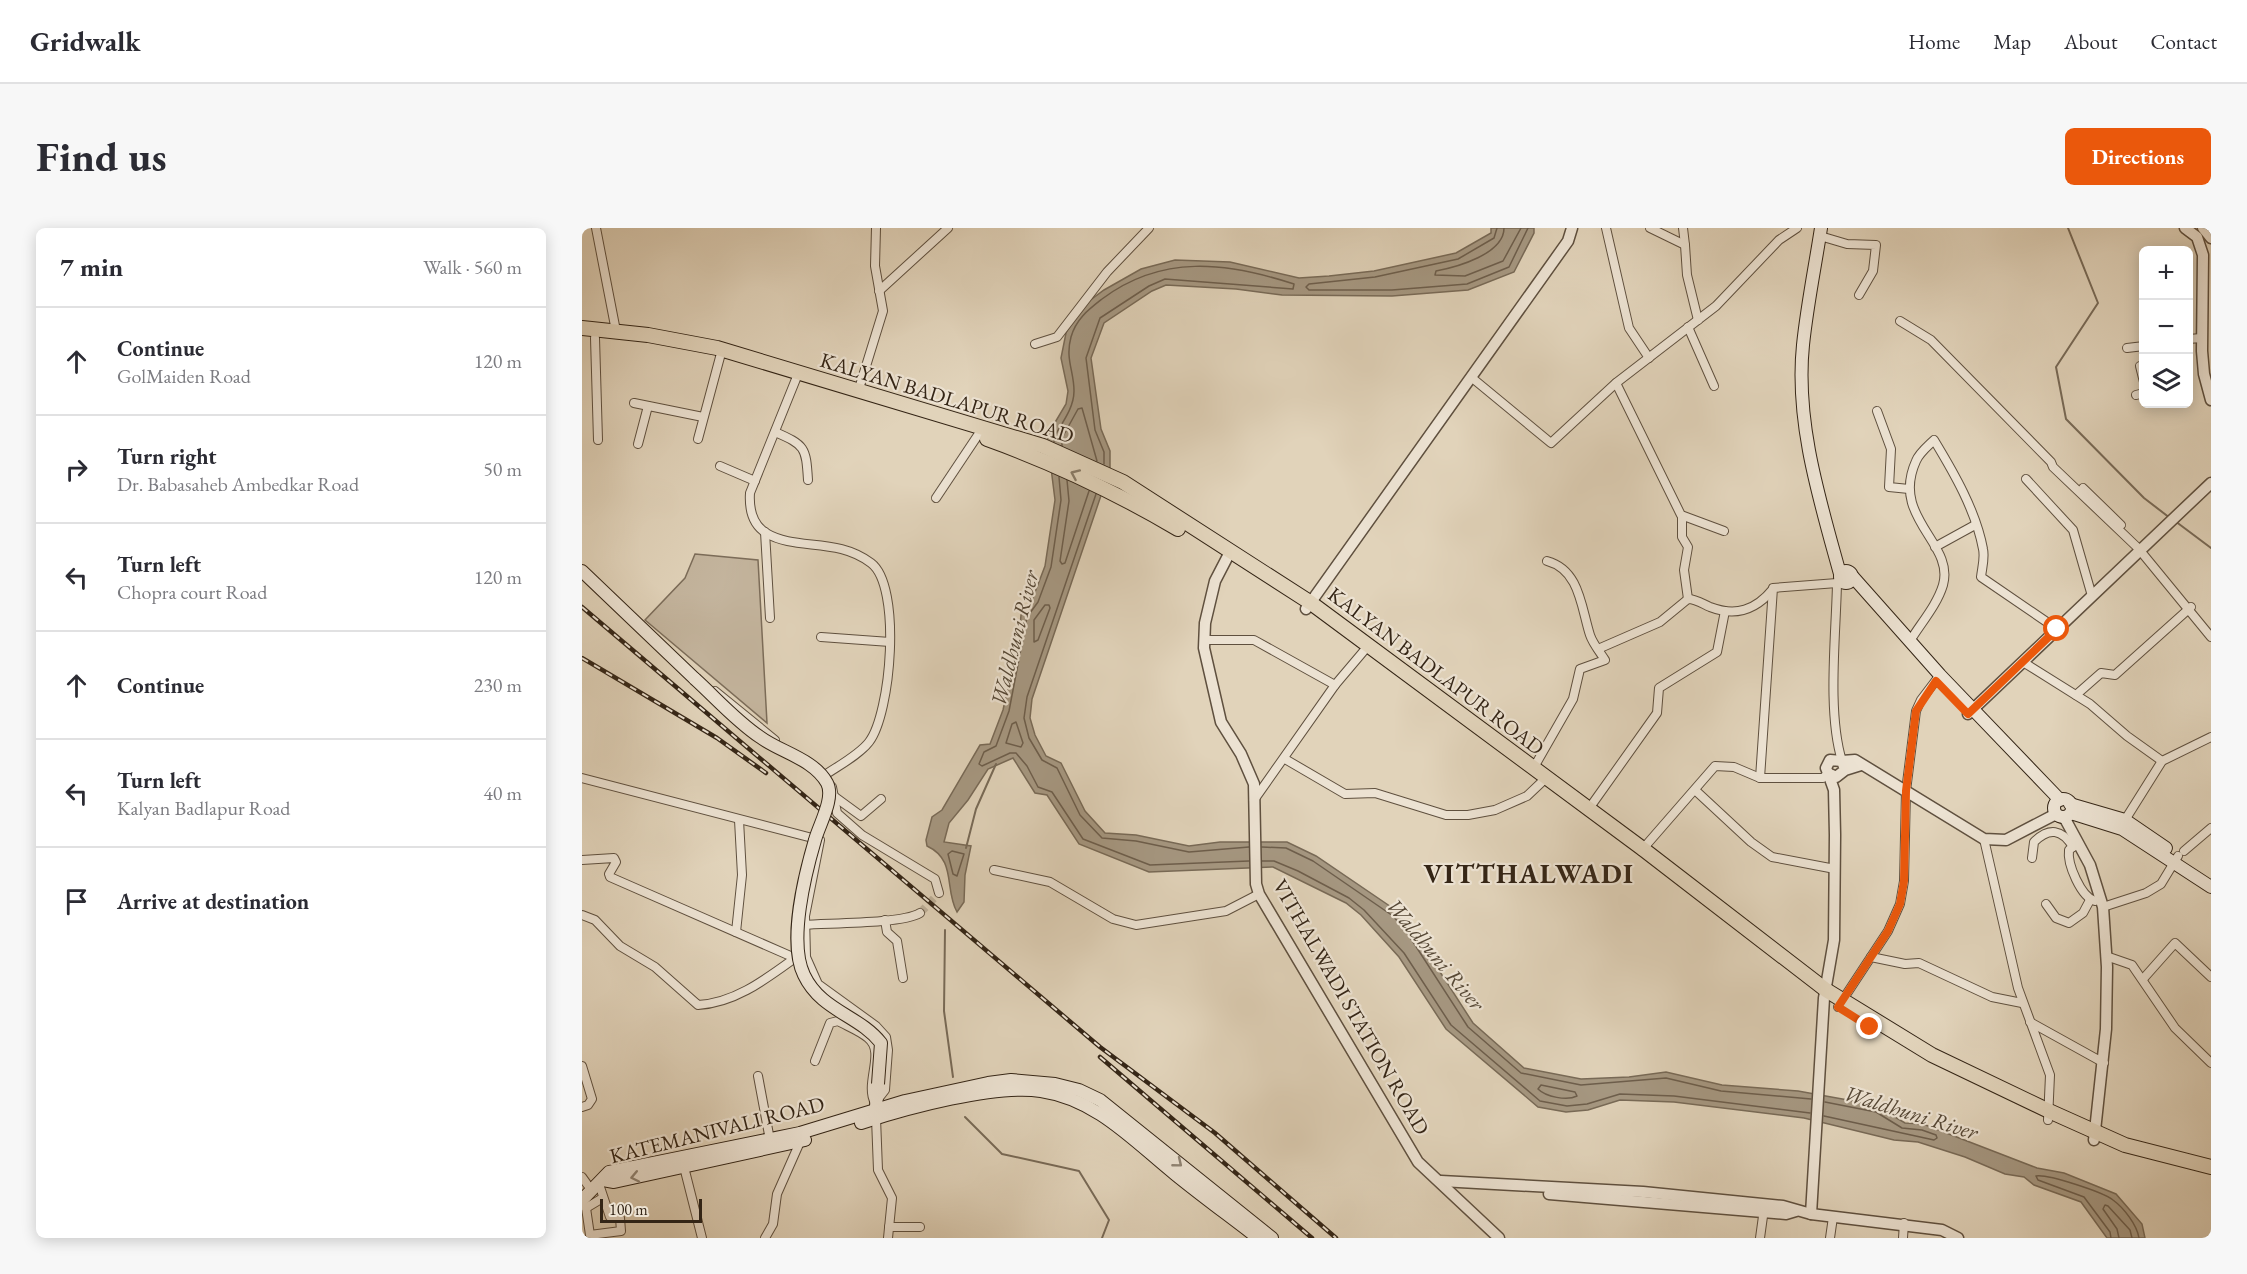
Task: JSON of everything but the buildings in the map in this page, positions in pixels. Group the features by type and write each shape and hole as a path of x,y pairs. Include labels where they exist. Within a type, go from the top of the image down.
{"main road":[{"path":"1823,232 1803,346 1807,420 1810,456 1845,578 2062,809 2122,829 2179,856 2211,887"},
{"name":"KALYAN BADLAPUR ROAD","path":"582,328 616,331 717,348 797,377 980,432"},
{"name":"KALYAN BADLAPUR ROAD","path":"589,338 673,347 858,392 1038,451 1120,488 1309,606 1533,769 1543,781 1588,810 1825,994 1930,1062 2125,1152 2211,1176"},
{"path":"582,571 758,736 808,764 827,783 829,793 814,842 801,903 798,951 802,973 815,994 881,1043 875,1110 945,1097 988,1083 1034,1081 1079,1090 1258,1238"},
{"path":"1845,578 1910,640 1938,678"},
{"name":"KALYAN BADLAPUR ROAD","path":"1366,647 1543,781 1641,851"},
{"path":"2062,809 2125,820 2211,877"},
{"name":"KATEMANIVALI ROAD","path":"592,1195 614,1182 875,1110"},
{"name":"KATEMANIVALI ROAD","path":"683,1162 800,1142 875,1110"},
{"name":"KALYAN BADLAPUR ROAD","path":"2094,1136 2211,1167"},
{"path":"1247,1230 1272,1238"}],"street":[{"path":"596,228 616,331"},
{"path":"858,392 883,311 875,266 876,228"},
{"path":"879,291 948,228"},
{"path":"1035,344 1057,337 1107,272 1149,228"},
{"path":"1309,606 1568,241 1572,228"},
{"path":"1606,228 1629,328 1648,358"},
{"path":"1650,228 1684,245"},
{"path":"1683,228 1687,275 1698,320"},
{"path":"1471,377 1551,443 1616,383 1716,306 1779,240 1797,228"},
{"path":"2189,229 2207,251 2204,374 2211,400"},
{"path":"1823,232 1846,244 1876,245 1873,271 1859,295"},
{"path":"1900,321 1931,340 2051,462 2057,463 2142,549 2211,629"},
{"path":"1688,327 1714,386"},
{"path":"589,338 598,440"},
{"path":"2127,348 2139,347"},
{"path":"698,440 720,357"},
{"path":"797,377 755,481 749,507 753,519 765,532 783,539 845,549 874,564 882,575 889,597 890,642 886,685 877,726 868,743 825,775"},
{"path":"1616,383 1682,516 1682,537 1688,547 1684,570 1688,599"},
{"path":"634,402 703,417"},
{"path":"638,444 648,406"},
{"path":"1877,411 1891,449 1889,487 1909,489"},
{"path":"775,432 798,442 802,447 808,480"},
{"path":"936,498 980,432"},
{"path":"1910,640 1932,607 1943,584 1942,563 1935,547 1918,521 1908,494 1916,460 1934,440 1965,498 1975,525 1983,550 1981,577 2057,629"},
{"path":"720,466 755,481"},
{"path":"2026,479 2073,530 2092,596"},
{"path":"1971,712 2211,483"},
{"path":"1682,516 1724,531"},
{"path":"1935,547 1975,525"},
{"path":"765,532 770,618"},
{"name":"VITHALWADI STATION ROAD","path":"1228,555 1215,581 1204,623 1204,640 1210,682 1221,722 1254,784 1257,889 1418,1162 1499,1238"},
{"path":"1533,769 1573,699 1580,669 1605,660 1591,638 1577,587 1559,564 1547,561"},
{"path":"1688,599 1725,611 1738,612 1754,607 1773,588 1845,578 1834,790 1836,869 1834,940 1825,994 1811,1214"},
{"path":"1760,778 1773,588"},
{"path":"1598,649 1660,622 1688,599"},
{"path":"2191,607 2211,637"},
{"path":"2076,695 2101,673 2115,675 2191,607"},
{"path":"1588,810 1658,713 1659,688 1717,652 1725,611"},
{"path":"651,637 663,642 755,726 809,760 825,775 835,797 837,813 862,835 931,876 939,886 939,893"},
{"path":"820,637 890,642"},
{"path":"1204,640 1254,640 1303,665 1335,685"},
{"path":"1254,800 1335,685 1366,647"},
{"path":"2023,662 2076,695 2162,760"},
{"path":"1840,1004 1888,931 1900,904 1904,881 1906,791 1916,711 1938,678"},
{"path":"2125,820 2162,760 2211,737"},
{"path":"1285,759 1345,794 1375,793 1446,815 1468,815 1495,810 1527,796 1543,781"},
{"path":"1641,851 1714,766 1734,767 1760,778 1823,778 1835,768 1861,765 1984,839 2006,840 2062,809 2076,845 2090,865 2106,956 2104,1063 2094,1136"},
{"path":"582,778 820,840 804,925 806,957 818,984 876,1026 886,1037 888,1050 885,1090 875,1110"},
{"path":"1695,790 1751,842 1772,857 1836,869"},
{"path":"835,797 861,816 881,799"},
{"path":"736,932 742,875 739,820"},
{"path":"2046,904 2056,918 2069,923 2098,902 2146,893 2161,884 2179,856 2211,828"},
{"path":"2032,858 2031,850 2034,842 2046,832 2062,833 2076,845"},
{"path":"1984,839 2022,1003 2050,1075 2049,1116"},
{"path":"2076,845 2068,857 2098,902"},
{"path":"582,860 614,858 616,862 609,873 610,877 795,958"},
{"path":"994,870 1050,882 1113,919 1136,925 1226,911 1257,889"},
{"path":"804,925 912,917 920,913"},
{"path":"582,915 595,920 620,946 655,966 698,1005 713,1004 746,991 795,958 806,957"},
{"path":"880,932 882,920"},
{"path":"882,920 887,932 897,941 903,978"},
{"path":"2143,979 2175,942 2211,977"},
{"path":"2106,956 2132,965 2175,1028 2211,1063"},
{"path":"1871,957 1905,964 1919,963 1992,997 2022,1003"},
{"path":"815,1061 830,1023 833,1021 868,1038 875,1048 871,1095 875,1110 877,1163 892,1198 888,1238"},
{"path":"2030,1022 2104,1063"},
{"path":"582,1066 592,1099 582,1107"},
{"path":"758,1076 770,1140"},
{"path":"765,1238 773,1224 777,1194 800,1142"},
{"path":"683,1162 702,1238"},
{"path":"582,1177 592,1195 611,1218 620,1218 622,1230 590,1235 585,1224 592,1195"},
{"path":"1444,1184 1764,1208 1783,1206 1811,1214 1941,1230 1958,1238"},
{"path":"1760,1238 1764,1208"},
{"path":"1830,1238 1833,1217"},
{"path":"1903,1238 1904,1224"},
{"path":"890,1227 920,1227"}],"shaded area":[{"path":"695,554 758,560 767,723 645,620 685,578"}],"water":[{"path":"1491,228 1534,228 1534,233 1514,272 1468,290 1392,296 1282,295 1236,289 1166,285 1152,291 1104,323 1091,358 1101,429 1110,451 1110,469 1032,699 1030,718 1035,735 1046,756 1061,763 1085,811 1105,833 1136,835 1189,846 1220,842 1287,842 1316,856 1397,911 1411,927 1473,1023 1524,1068 1581,1079 1629,1077 1666,1072 1722,1085 1798,1091 1878,1107 1905,1123 1923,1124 2037,1168 2064,1173 2116,1194 2142,1224 2145,1238 2107,1238 2081,1202 2034,1185 2024,1177 2005,1174 1965,1157 1918,1142 1894,1140 1804,1118 1674,1102 1620,1100 1588,1110 1566,1112 1538,1107 1446,1029 1399,957 1361,915 1346,903 1273,867 1149,872 1079,844 1047,795 1035,793 1013,758 988,769 968,800 949,823 944,842 971,846 965,875 964,902 957,912 943,859 927,846 926,840 932,817 942,810 980,745 990,744 1003,710 1019,639 1021,615 1032,600 1045,566 1055,500 1047,436 1066,404 1068,391 1061,358 1066,333 1077,310 1104,290 1141,269 1175,260 1230,262 1299,278 1329,276 1374,271 1456,253 1491,233"}],"waterway":[{"path":"2068,228 2098,303 2056,367 2066,419 2144,498 2170,518"},
{"path":"2175,521 2211,548"},
{"path":"966,848 976,809 996,764"},
{"path":"945,930 944,1011 953,1077"},
{"path":"965,1117 1002,1154 1079,1171 1109,1220 1102,1238"}],"tunnel":[{"path":"920,913 939,893"}],"railway":[{"path":"582,607 1100,1047 1215,1133 1336,1238"},
{"path":"582,658 717,738 766,773"},
{"path":"1100,1057 1312,1238"}],"district":[{"name":"VITTHALWADI","path":"1529,874"}],"route":[{"path":"1870,1027 1838,1007 1888,931 1900,904 1904,881 1906,791 1916,711 1921,700 1936,681 1968,714 2057,629"}],"water label":[{"name":"Waldhuni River","path":"1014,638"},
{"name":"Waldhuni River","path":"1436,954"},
{"name":"Waldhuni River","path":"1911,1112"}]}
